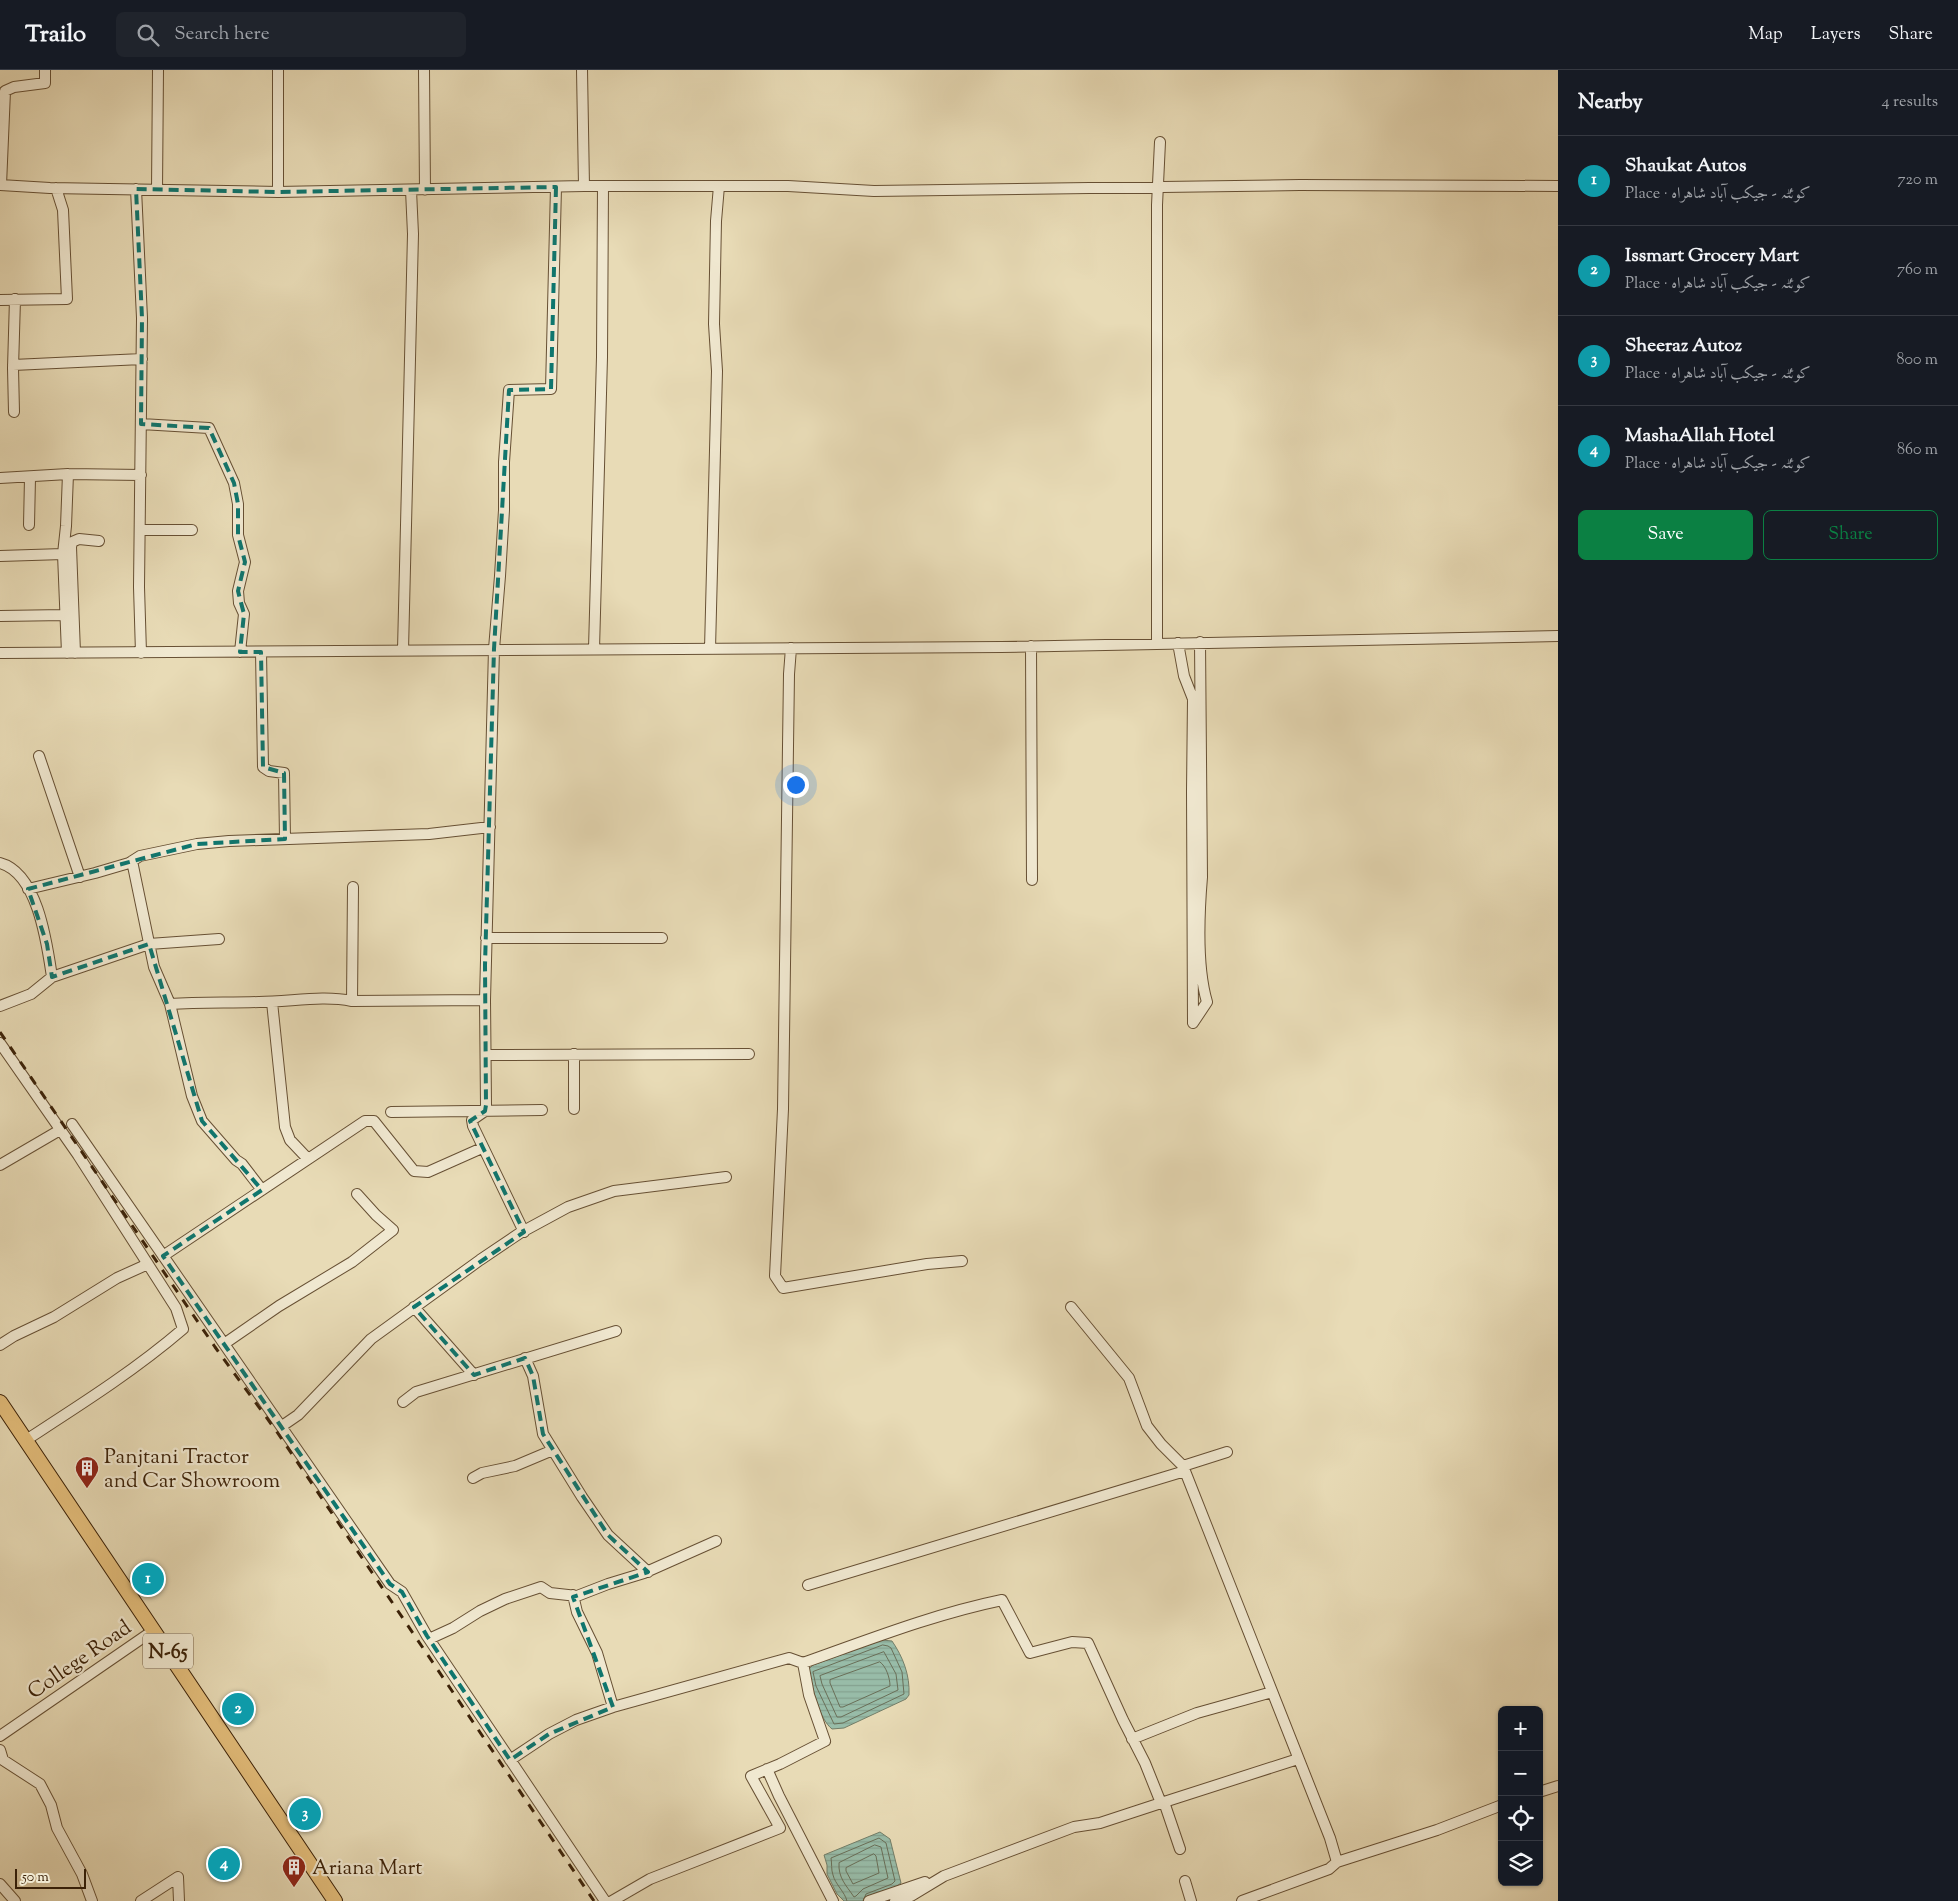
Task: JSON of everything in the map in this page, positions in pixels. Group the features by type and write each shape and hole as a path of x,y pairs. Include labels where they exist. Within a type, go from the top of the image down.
{"highway":[{"name":"N-65","path":"0,1402 335,1901"}],"street":[{"path":"45,70 45,83 14,87 5,91 1,185 56,188 278,192 584,186 788,186 874,191 1159,186 1558,186"},
{"path":"157,190 158,70"},
{"path":"278,70 278,192"},
{"path":"424,70 425,190"},
{"path":"582,70 584,186"},
{"path":"1157,643 1157,205 1160,142"},
{"path":"594,649 602,357 603,186"},
{"path":"710,649 717,371 714,324 716,221 719,186"},
{"path":"485,1111 486,938 494,649 504,510 504,462 509,390 551,389 556,187"},
{"path":"0,300 67,299 64,210 56,188"},
{"path":"136,190 142,318 139,587 141,653"},
{"path":"403,650 413,234 411,190"},
{"path":"14,412 15,299"},
{"path":"13,364 142,359"},
{"path":"142,424 209,428 234,483 238,504 238,535 244,562 238,591 239,603 244,614 240,652"},
{"path":"0,478 30,478 68,474 141,475"},
{"path":"68,474 63,554 65,615 71,653"},
{"path":"29,525 30,478"},
{"path":"141,530 192,530"},
{"path":"71,653 72,542 79,539 99,541"},
{"path":"0,556 63,554"},
{"path":"0,616 65,615"},
{"path":"0,653 1031,646 1558,636"},
{"path":"1178,643 1184,676 1193,699 1193,1023 1207,1002 1202,985 1199,903 1202,877 1200,642"},
{"path":"1031,646 1032,880"},
{"path":"791,648 789,674 783,1109 775,1276 783,1288 927,1264 962,1261"},
{"path":"261,652 263,767 269,771 284,774 286,839"},
{"path":"39,756 80,877"},
{"path":"28,889 80,877 132,861 140,856 197,844 430,834 490,827"},
{"path":"132,861 154,967 170,1004 192,1096 202,1121 236,1160 242,1164 262,1190"},
{"path":"0,863 19,873 33,897 47,944 52,977"},
{"path":"352,1001 353,887"},
{"path":"486,938 662,938"},
{"path":"0,1006 31,994 52,977 149,944 219,939"},
{"path":"170,1004 272,1002 337,998 352,1001 485,1000"},
{"path":"272,1002 285,1127 290,1140 308,1159"},
{"path":"0,1043 78,1155 148,1264 176,1308 183,1329 110,1386 26,1440"},
{"path":"574,1054 574,1109"},
{"path":"486,1055 749,1054"},
{"path":"391,1112 542,1110"},
{"path":"485,1111 472,1120 473,1126 524,1232"},
{"path":"163,1256 365,1121 374,1121 414,1171 428,1172 482,1148"},
{"path":"72,1124 390,1584 402,1592 429,1639 605,1901"},
{"path":"0,1165 60,1130"},
{"path":"282,1426 298,1415 313,1397 371,1339 414,1307 524,1232 568,1207 614,1191 726,1176"},
{"path":"224,1344 279,1306 352,1262 393,1230 357,1194"},
{"path":"0,1345 14,1336 54,1317 117,1278 148,1264"},
{"path":"414,1307 474,1375"},
{"path":"1071,1307 1129,1378 1147,1426 1160,1444 1184,1468 1330,1838 1337,1862"},
{"path":"404,1402 416,1392 616,1331"},
{"path":"526,1358 533,1376 543,1434 608,1535 648,1572"},
{"path":"473,1478 482,1473 515,1466 554,1450"},
{"path":"808,1585 1184,1468 1227,1452"},
{"path":"429,1639 480,1611 541,1587 550,1593 577,1596 648,1572 716,1541"},
{"path":"573,1595 577,1612 596,1653 613,1706"},
{"path":"510,1760 549,1734 576,1720 613,1706 789,1658 803,1663 966,1607 1002,1600 1030,1653 1072,1642 1088,1643 1145,1763 1180,1849"},
{"name":"College Road","path":"0,1736 154,1630"},
{"path":"612,1901 650,1879 780,1828 751,1776 825,1741 809,1695 803,1663"},
{"path":"1132,1739 1197,1713 1272,1692"},
{"path":"0,1750 3,1760 40,1784 51,1806 57,1828 82,1874 92,1901"},
{"path":"869,1901 944,1876 1074,1828 1100,1823 1298,1759"},
{"path":"768,1769 779,1796 833,1901"},
{"path":"1543,1791 1558,1786"},
{"path":"1242,1901 1329,1869 1337,1862 1437,1830 1498,1807"},
{"path":"895,1901 911,1896 944,1876"},
{"path":"141,1901 178,1877 179,1901"},
{"path":"1185,1881 1191,1901"},
{"path":"0,1884 15,1901"}],"highlighted area":[{"path":"556,187 551,389 509,390 494,649 485,965 486,1105 485,1111 470,1121 524,1232 414,1307 474,1375 525,1358 533,1376 543,1434 608,1535 648,1572 573,1597 613,1707 549,1734 510,1760 427,1636 402,1592 390,1584 163,1256 262,1190 202,1121 149,944 52,977 47,944 28,889 197,844 285,839 284,773 263,767 261,652 240,652 244,614 238,591 245,562 238,535 238,504 234,483 209,428 141,424 142,318 136,189 278,192"}],"water":[{"path":"882,1640 892,1641 899,1653 907,1673 909,1695 906,1699 844,1728 832,1729 823,1718 814,1692 809,1669 813,1665"},
{"path":"880,1832 890,1839 901,1883 864,1901 844,1901 837,1894 827,1874 824,1855"}],"railway":[{"path":"0,1032 215,1347 277,1432 594,1901"}],"place":[{"name":"Panjtani Tractor and Car Showroom","path":"87,1489"},
{"name":"Shaukat Autos","path":"148,1579"},
{"name":"Issmart Grocery Mart","path":"238,1709"},
{"name":"Sheeraz Autoz","path":"305,1814"},
{"name":"MashaAllah Hotel","path":"224,1864"},
{"name":"Ariana Mart","path":"294,1888"}]}
